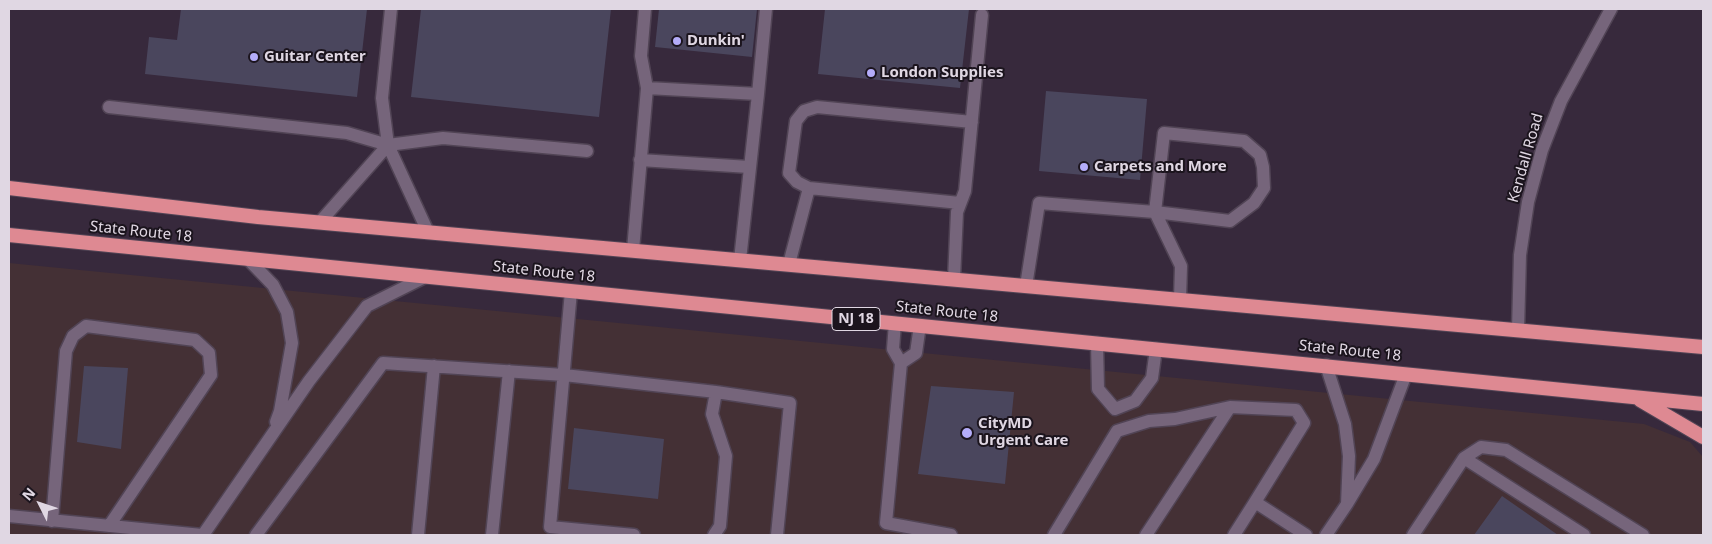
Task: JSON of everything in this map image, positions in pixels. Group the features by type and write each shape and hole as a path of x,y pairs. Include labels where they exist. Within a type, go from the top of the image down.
{"highway":[{"name":"State Route 18","path":"9,188 320,222 1703,347"},
{"name":"State Route 18","path":"9,235 1703,404"},
{"path":"1635,397 1703,437"}],"street":[{"path":"391,9 382,98 388,145 428,232"},
{"path":"632,250 647,88 641,56 645,9"},
{"path":"740,260 766,9"},
{"name":"Kendall Road","path":"1518,330 1520,255 1528,202 1542,150 1560,101 1611,9"},
{"path":"954,279 957,212 965,191 982,15"},
{"path":"647,88 758,94"},
{"path":"109,107 347,133 388,145 443,138 587,151"},
{"path":"960,204 809,188 797,182 789,173 796,121 804,111 816,107 972,122"},
{"path":"1026,286 1040,203 1155,212 1230,220 1254,203 1264,188 1263,167 1260,155 1244,141 1164,134 1155,212 1181,266 1180,300"},
{"path":"320,222 388,145"},
{"path":"640,160 749,167"},
{"path":"789,264 809,188"},
{"path":"247,258 273,285 287,312 292,343 280,411 268,440"},
{"path":"9,516 202,535 309,380 367,306 427,276"},
{"path":"571,291 550,527 634,535"},
{"path":"895,323 893,349 901,363 886,523 951,535"},
{"path":"901,363 916,353 920,325"},
{"path":"52,520 66,351 73,336 86,326 195,340 209,353 211,375 109,526"},
{"path":"1054,535 1117,431 1115,409 1098,389 1097,343"},
{"path":"1115,409 1134,401 1152,378 1156,349"},
{"path":"256,535 383,362 564,375 716,392 790,403 777,535"},
{"path":"1326,365 1345,424 1349,456 1347,504"},
{"path":"418,535 434,366"},
{"path":"492,535 508,371"},
{"path":"1326,535 1374,459 1406,374"},
{"path":"714,535 720,526 726,456 712,414 716,392"},
{"path":"1117,431 1149,421 1175,419 1230,407 1296,410 1304,423 1234,535"},
{"path":"1146,535 1230,407"},
{"path":"1413,535 1464,458 1480,447 1506,450 1643,535"},
{"path":"1464,458 1584,535"},
{"path":"1255,502 1306,535"}],"shaded area":[{"path":"9,263 1644,424 1690,442 1703,457 1703,535 9,535"}],"building":[{"name":"Guitar Center","path":"181,9 367,9 357,97 145,74 149,37 177,40"},
{"path":"421,9 611,9 599,117 411,97"},
{"path":"659,9 757,9 752,57 655,47"},
{"path":"825,9 969,9 960,88 818,74"},
{"path":"1046,91 1147,99 1140,180 1039,171"},
{"path":"84,366 128,368 121,449 77,442"},
{"name":"CityMD Urgent Care","path":"931,386 1014,392 1005,484 918,474"},
{"path":"574,428 664,439 658,499 568,489"},
{"path":"1502,496 1558,535 1474,535"}],"place":[{"name":"Dunkin'","path":"677,41"},
{"name":"Guitar Center","path":"254,57"},
{"name":"London Supplies","path":"871,73"},
{"name":"Carpets and More","path":"1084,167"},
{"name":"CityMD Urgent Care","path":"967,433"}]}
